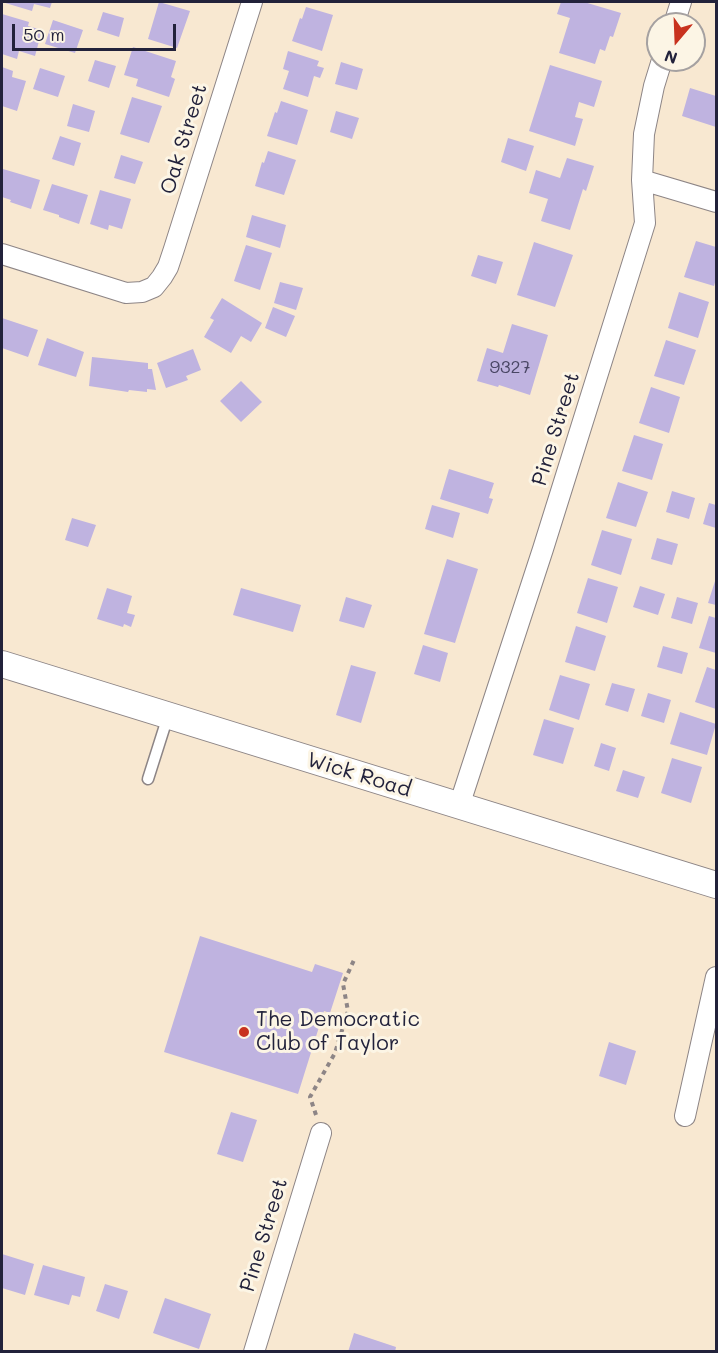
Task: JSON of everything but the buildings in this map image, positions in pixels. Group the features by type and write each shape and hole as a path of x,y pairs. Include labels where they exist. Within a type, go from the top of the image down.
{"street":[{"name":"Oak Street","path":"2,254 126,293 142,292 154,287 168,267 252,2"},
{"name":"Pine Street","path":"459,806 543,549 645,223 642,180 644,134 648,109 659,72"},
{"path":"642,180 717,202"},
{"name":"Wick Road","path":"2,664 717,885"},
{"path":"685,1116 717,977"},
{"name":"Pine Street","path":"254,1352 321,1134"}],"lane":[{"path":"148,779 168,716"}],"path":[{"path":"321,1134 310,1097 335,1053 348,1011 343,984 354,960"}],"place":[{"name":"The Democratic Club of Taylor","path":"244,1032"}]}
